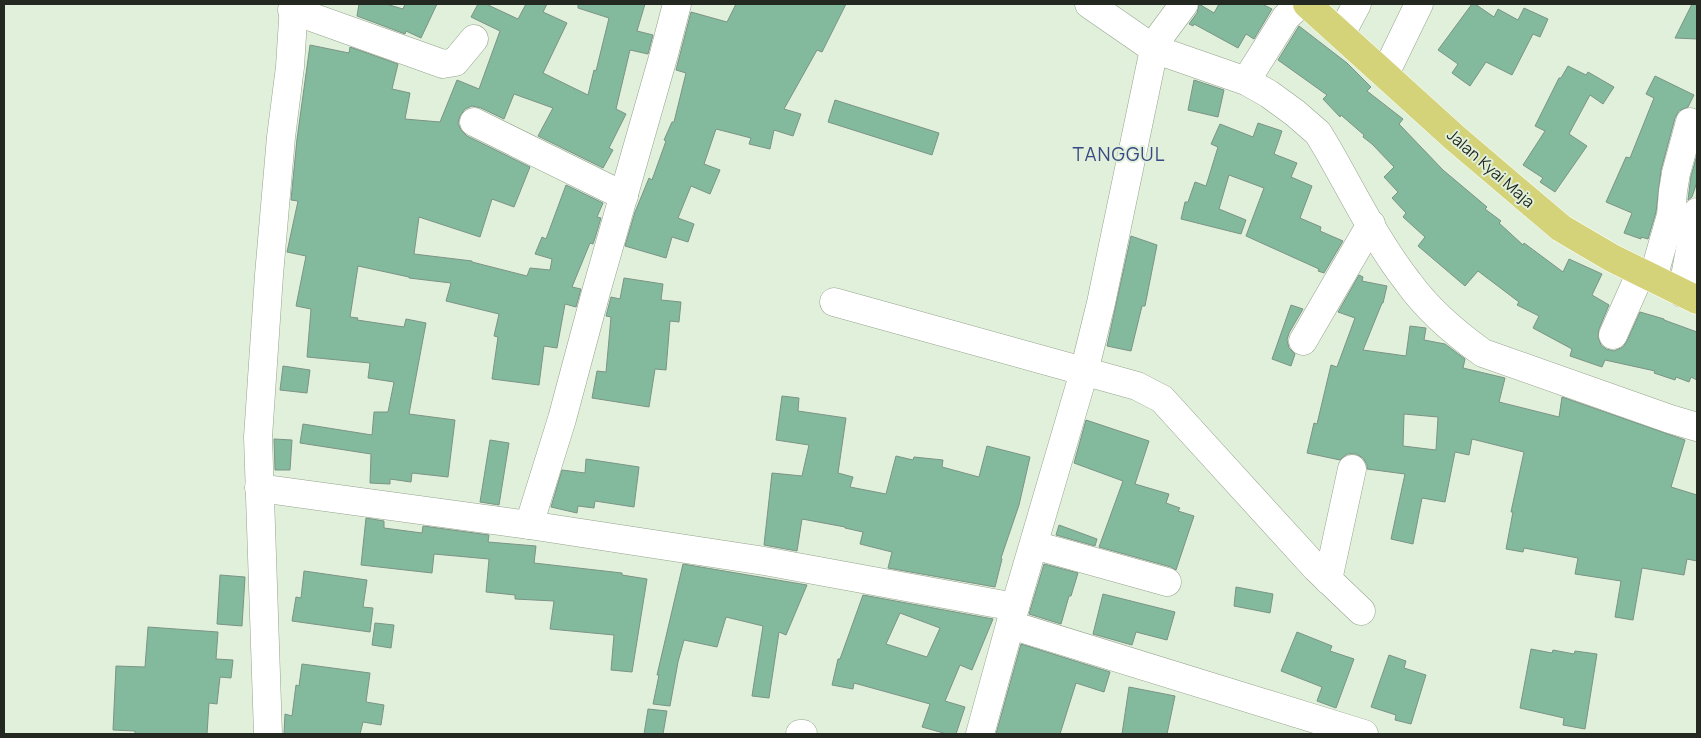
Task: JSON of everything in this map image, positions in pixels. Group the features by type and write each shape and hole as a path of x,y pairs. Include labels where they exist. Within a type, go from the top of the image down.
{"main road":[{"name":"Jalan Kyai Maja","path":"1307,4 1455,138 1561,228 1612,258 1690,296"}],"street":[{"path":"529,525 562,419 677,4"},
{"path":"1089,4 1168,27 1252,71 1269,94 1318,133 1382,245 1408,283 1456,334 1483,353 1643,410 1697,427"},
{"path":"1252,71 1286,17 1300,4"},
{"path":"1341,34 1357,4"},
{"path":"1385,74 1419,4"},
{"path":"268,734 258,437 269,275 281,137 290,67 293,7 443,64 455,62 474,39"},
{"path":"980,734 1084,372 1168,27"},
{"path":"474,122 624,196"},
{"path":"1613,335 1647,275 1672,215 1672,191 1690,122"},
{"path":"1690,296 1697,212"},
{"path":"1303,342 1370,224"},
{"path":"834,302 1137,386 1162,399 1191,433 1328,580 1361,611"},
{"path":"1328,580 1352,469"},
{"path":"259,488 529,525 764,561 1013,616 1364,734"},
{"path":"1034,545 1167,582"}],"building":[{"path":"359,4 386,4 403,9 405,4 437,4 421,38 406,31 405,34 357,16"},
{"path":"478,4 486,4 518,19 526,4 547,4 543,12 567,23 543,73 588,95 609,18 578,8 578,4 645,4 637,31 653,35 648,54 630,50 616,109 626,114 609,148 613,150 603,168 538,136 553,108 514,94 504,119 481,108 472,106 465,109 458,123 461,130 467,136 530,167 514,207 492,199 480,237 419,217 414,254 472,261 527,276 530,268 550,270 552,259 535,254 542,237 546,239 566,185 603,203 597,217 601,218 593,244 590,243 572,287 581,289 576,307 565,304 557,348 544,346 539,385 492,379 498,337 494,336 499,314 446,301 451,283 409,278 358,266 350,317 358,318 357,320 404,327 406,319 426,323 409,414 455,420 448,477 412,473 411,482 390,479 390,484 370,483 371,454 300,443 303,424 372,435 374,412 388,412 394,382 368,378 370,363 307,357 311,309 296,306 306,256 287,252 298,201 291,200 310,45 349,53 350,47 398,64 392,89 410,93 405,119 440,122 457,80 479,89 500,31 471,17"},
{"path":"736,4 846,4 822,52 817,50 784,109 801,114 793,136 774,130 770,149 749,144 751,138 716,129 704,164 720,170 710,194 691,186 678,218 694,224 688,242 672,237 666,258 625,246 635,212 649,178 652,180 666,141 664,140 672,122 674,122 686,73 676,70 691,12 727,22"},
{"path":"1199,4 1214,13 1219,4 1262,4 1272,9 1254,39 1246,34 1238,48 1194,24 1193,26 1189,24 1197,13"},
{"path":"1472,4 1475,4 1494,17 1498,9 1518,20 1524,8 1548,19 1540,37 1533,34 1512,75 1486,62 1470,86 1452,73 1458,64 1438,50"},
{"path":"1692,4 1697,4 1697,39 1675,38"},
{"path":"1299,26 1347,63 1371,87 1367,91 1403,119 1399,124 1443,170 1487,207 1485,209 1501,221 1499,223 1523,245 1524,243 1563,272 1569,259 1602,274 1592,295 1609,305 1599,329 1598,337 1601,345 1606,349 1614,351 1623,347 1640,312 1664,319 1697,332 1697,380 1691,377 1689,382 1676,377 1675,380 1654,373 1655,371 1605,360 1602,367 1570,356 1572,349 1533,328 1539,316 1517,305 1519,302 1478,271 1465,286 1418,246 1425,237 1403,217 1406,213 1392,198 1398,192 1384,177 1394,167 1363,137 1364,135 1341,115 1340,117 1323,99 1327,95 1278,60"},
{"path":"1568,66 1586,75 1588,72 1614,87 1603,104 1590,95 1569,134 1587,146 1555,192 1540,182 1543,178 1523,165 1545,131 1535,126 1559,78 1561,78"},
{"path":"1655,76 1694,95 1688,107 1679,111 1675,118 1661,170 1656,212 1648,239 1641,237 1641,239 1624,233 1632,213 1606,202 1626,157 1630,158 1654,98 1646,94"},
{"path":"1194,80 1224,90 1218,117 1188,110"},
{"path":"835,100 939,133 932,155 828,122"},
{"path":"1258,123 1282,131 1274,154 1297,163 1291,177 1312,186 1300,218 1321,227 1320,231 1343,241 1324,273 1246,236 1264,188 1229,175 1219,209 1246,220 1241,234 1181,219 1185,202 1188,202 1195,182 1206,186 1218,147 1211,144 1220,124 1253,137"},
{"path":"1697,155 1697,182 1692,197 1688,200 1691,176"},
{"path":"1131,236 1157,245 1145,306 1142,306 1131,351 1107,346"},
{"path":"1359,275 1363,277 1362,281 1387,286 1383,303 1363,350 1406,356 1410,326 1426,328 1424,340 1445,344 1465,359 1463,368 1505,378 1499,402 1559,417 1562,397 1685,440 1671,487 1697,495 1697,561 1687,559 1684,575 1642,568 1633,620 1615,617 1621,581 1575,574 1578,558 1524,548 1523,552 1506,549 1513,512 1511,512 1524,452 1472,439 1469,455 1455,452 1445,502 1422,498 1413,544 1391,539 1405,474 1367,469 1363,458 1356,454 1347,454 1340,460 1307,453 1314,423 1317,424 1331,365 1337,367 1355,318 1338,312","holes":["1404,414 1438,417 1436,450 1403,446"]},
{"path":"624,278 663,284 661,300 681,302 679,322 670,321 666,370 655,369 649,407 592,398 597,371 606,372 611,317 606,316 611,297 620,299"},
{"path":"1291,305 1303,309 1287,340 1289,348 1295,354 1291,366 1272,359"},
{"path":"283,366 310,370 307,393 280,390"},
{"path":"782,396 799,398 798,411 846,418 838,473 853,477 850,487 886,494 896,456 913,460 914,457 943,460 942,467 979,477 987,446 1030,457 1019,505 1001,558 995,587 888,568 892,552 860,544 863,532 802,519 797,551 764,545 772,473 802,476 809,445 776,440"},
{"path":"1086,420 1149,441 1135,484 1169,494 1166,503 1180,508 1178,511 1194,516 1176,570 1099,547 1123,481 1074,463"},
{"path":"274,439 292,440 290,470 275,470"},
{"path":"490,440 509,443 499,505 480,502"},
{"path":"586,459 639,467 634,507 595,501 594,508 578,506 577,513 551,507 562,470 585,473"},
{"path":"366,518 384,521 384,528 422,533 423,526 489,535 488,542 536,546 534,563 622,573 622,575 647,579 632,672 611,670 614,635 550,629 554,601 515,599 515,595 486,592 489,559 434,554 432,573 361,565"},
{"path":"1059,525 1097,539 1095,546 1056,535"},
{"path":"683,564 807,585 786,635 779,632 769,698 752,696 763,626 726,617 717,647 684,640 670,706 653,704 659,675 657,675"},
{"path":"1044,564 1078,573 1061,624 1029,614"},
{"path":"304,571 367,580 363,607 373,608 370,632 292,621 296,597 301,598"},
{"path":"220,575 245,577 242,626 217,624"},
{"path":"1236,587 1273,594 1270,613 1234,606"},
{"path":"1103,594 1175,612 1167,640 1136,632 1132,645 1093,634"},
{"path":"863,595 993,619 972,670 960,665 945,701 965,707 956,734 947,734 922,727 930,704 854,683 853,689 832,685 838,659 840,659","holes":["900,613 940,628 927,657 886,644"]},
{"path":"375,623 394,625 391,648 372,645"},
{"path":"148,627 218,632 216,659 233,660 231,678 220,677 217,704 209,703 207,734 135,734 135,731 113,730 116,666 145,667"},
{"path":"1297,632 1332,646 1330,651 1354,659 1336,708 1317,701 1322,687 1281,671"},
{"path":"1021,644 1110,672 1104,692 1076,683 1060,734 996,734"},
{"path":"1531,649 1552,653 1553,650 1574,654 1575,651 1597,654 1585,729 1563,725 1564,718 1520,708"},
{"path":"1389,655 1406,661 1404,668 1426,675 1411,724 1395,720 1396,715 1371,707"},
{"path":"302,664 370,673 366,702 384,705 381,725 363,722 360,734 284,734 285,714 292,716 296,685 299,686"},
{"path":"1129,687 1175,696 1167,734 1122,734"},
{"path":"648,709 667,711 663,734 644,734"}],"district":[{"name":"TANGGUL","path":"1119,154"}]}
